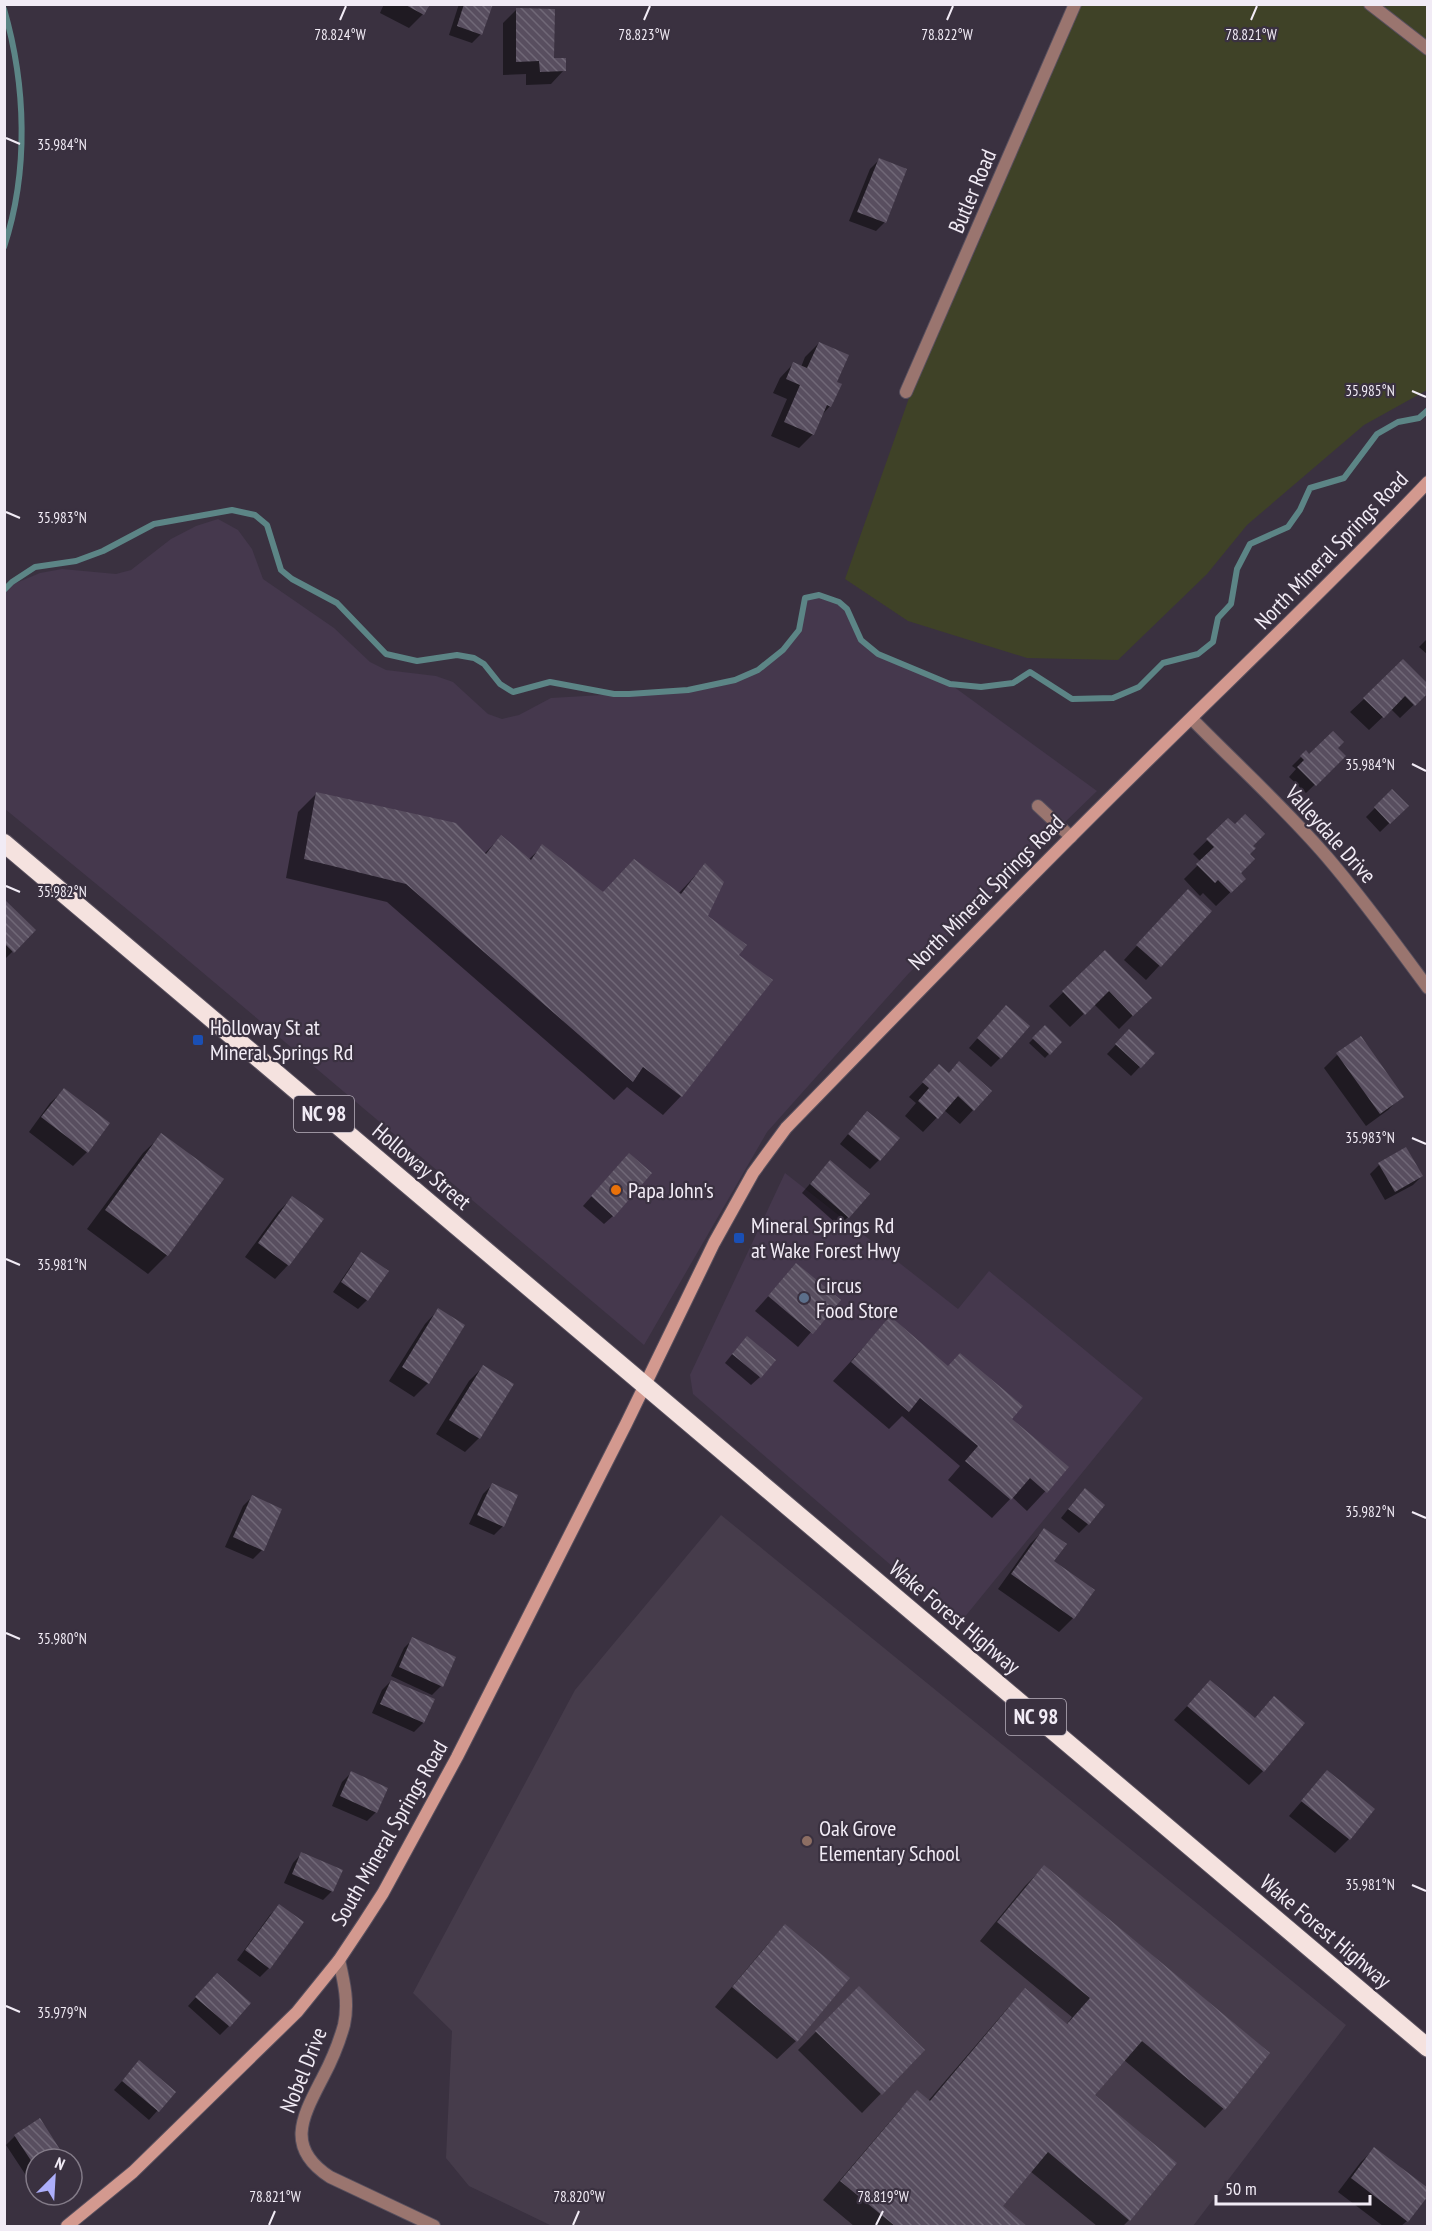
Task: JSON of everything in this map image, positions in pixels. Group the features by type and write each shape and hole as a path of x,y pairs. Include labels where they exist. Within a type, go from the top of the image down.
{"highway":[{"name":"Holloway Street","path":"4,843 645,1385"},
{"name":"Wake Forest Highway","path":"645,1385 1428,2048"}],"street":[{"name":"Butler Road","path":"906,393 1075,4"},
{"path":"1370,4 1428,49"},
{"name":"North Mineral Springs Road","path":"645,1385 714,1243 753,1173 786,1128 930,978 1368,545 1428,482"},
{"name":"Valleydale Drive","path":"1192,719 1326,856 1428,988"},
{"path":"1038,806 1071,837"},
{"name":"South Mineral Springs Road","path":"67,2226 133,2172 251,2059 297,2012 339,1960 383,1893 457,1757 645,1385"},
{"name":"Nobel Drive","path":"339,1960 346,1994 344,2022 337,2047 306,2112 300,2135 303,2146 308,2158 330,2177 434,2226"}],"shaded area":[{"path":"218,519 238,530 252,549 263,579 334,628 370,662 386,670 436,676 453,682 488,714 502,719 519,715 551,698 688,690 735,680 758,670 784,650 799,630 805,598 819,595 839,602 847,609 861,640 878,654 950,684 1097,791 909,973 767,1132 644,1345 151,929 5,809 4,588 40,573 62,569 116,574 131,570 171,539 196,526"},
{"path":"785,1173 958,1309 989,1271 1143,1398 959,1624 693,1394 690,1375"},
{"name":"Oak Grove Elementary School","path":"721,1515 1346,2025 1193,2226 552,2226 469,2186 446,2158 452,2031 413,1993 575,1690"}],"green space":[{"path":"1080,5 1427,5 1427,390 1364,425 1247,525 1207,574 1118,660 1027,658 908,621 845,579 909,398 975,251"}],"building":[{"path":"404,4 430,4 424,15"},
{"path":"464,4 493,4 482,35 457,26"},
{"path":"516,8 555,9 554,58 566,58 566,71 540,72 539,61 516,62"},
{"path":"879,158 907,169 886,223 857,212"},
{"path":"819,342 849,355 837,382 842,384 831,407 827,405 814,435 784,422 800,385 786,379 793,362 807,368"},
{"path":"1403,659 1428,684 1428,693 1415,706 1405,696 1384,718 1363,698"},
{"path":"1333,731 1344,742 1338,748 1346,756 1316,786 1297,767 1304,760 1300,756 1306,750 1309,754"},
{"path":"1392,789 1409,806 1390,824 1374,807"},
{"path":"316,792 456,823 486,854 501,835 531,860 542,844 603,892 634,859 681,894 705,863 724,882 708,916 747,945 739,955 773,980 682,1097 643,1067 633,1082 406,884 304,859"},
{"path":"1245,814 1265,834 1253,846 1256,848 1250,854 1255,859 1241,873 1246,879 1231,893 1218,880 1215,883 1196,864 1214,847 1206,839 1228,818 1235,824"},
{"path":"1188,889 1212,911 1161,967 1136,945"},
{"path":"4,899 36,930 14,953 4,943"},
{"path":"1105,950 1152,998 1133,1016 1109,991 1085,1015 1062,991"},
{"path":"1006,1005 1030,1026 1001,1059 977,1038"},
{"path":"1045,1025 1062,1042 1050,1055 1032,1038"},
{"path":"1129,1029 1155,1053 1141,1068 1115,1044"},
{"path":"1361,1036 1404,1097 1380,1114 1336,1053"},
{"path":"959,1061 992,1091 974,1111 958,1096 938,1119 918,1101 929,1088 922,1082 939,1064 949,1073"},
{"path":"64,1088 110,1123 88,1153 41,1117"},
{"path":"867,1111 900,1138 880,1161 848,1134"},
{"path":"161,1133 224,1179 168,1256 105,1210"},
{"path":"1406,1147 1423,1176 1395,1192 1378,1163"},
{"path":"629,1153 652,1173 614,1217 591,1196"},
{"path":"830,1160 870,1194 849,1218 810,1184"},
{"path":"292,1196 324,1219 289,1266 258,1243"},
{"path":"361,1252 389,1271 368,1301 341,1282"},
{"name":"Circus Food Store","path":"796,1263 841,1300 813,1334 768,1296"},
{"path":"438,1308 465,1325 429,1384 402,1367"},
{"path":"890,1316 948,1366 960,1353 1023,1406 1012,1419 1069,1467 1047,1493 1030,1478 1011,1500 965,1461 978,1446 920,1398 909,1412 851,1362"},
{"path":"747,1336 776,1360 761,1378 732,1354"},
{"path":"483,1365 514,1384 480,1439 449,1420"},
{"path":"492,1483 518,1495 504,1527 477,1515"},
{"path":"1085,1488 1105,1505 1089,1525 1068,1509"},
{"path":"252,1495 282,1509 264,1551 233,1537"},
{"path":"1044,1528 1067,1544 1054,1561 1095,1590 1074,1619 1011,1574"},
{"path":"412,1637 456,1657 443,1687 399,1667"},
{"path":"391,1680 435,1699 424,1723 380,1704"},
{"path":"1210,1680 1255,1718 1274,1696 1305,1723 1264,1772 1187,1706"},
{"path":"1327,1770 1375,1809 1350,1840 1301,1801"},
{"path":"351,1771 388,1788 377,1813 340,1796"},
{"path":"301,1852 343,1870 333,1892 292,1874"},
{"path":"1044,1865 1270,2053 1225,2110 1142,2041 1095,2095 1177,2163 1130,2221 1048,2152 1003,2206 1027,2226 895,2226 840,2181 917,2090 930,2101 1025,1988 1067,2024 1090,1998 997,1922"},
{"path":"279,1904 304,1922 270,1969 245,1950"},
{"path":"785,1924 850,1978 797,2042 732,1987"},
{"path":"217,1973 251,2003 230,2027 195,1997"},
{"path":"859,1986 925,2050 882,2095 815,2031"},
{"path":"139,2060 176,2092 159,2112 122,2081"},
{"path":"40,2118 58,2147 24,2147 24,2150 14,2135"},
{"path":"1374,2147 1428,2188 1428,2196 1408,2222 1351,2178"}],"waterway":[{"path":"4,9 17,68 22,128 18,188 4,247"},
{"path":"4,590 35,567 76,561 103,551 154,524 232,510 255,515 267,525 281,570 292,579 337,603 386,654 417,661 457,655 474,658 484,664 500,684 513,692 550,682 614,694 629,694 688,690 735,680 758,670 783,650 799,630 805,598 819,595 839,602 847,609 861,640 878,654 950,684 981,687 1013,683 1030,672 1072,699 1113,698 1139,687 1163,663 1198,654 1213,642 1218,618 1231,604 1237,569 1250,544 1288,527 1300,510 1310,488 1344,478 1377,434 1398,422 1419,418 1428,410"}],"place":[{"name":"Holloway St at Mineral Springs Rd","path":"198,1040"},
{"name":"Papa John's","path":"616,1190"},
{"name":"Mineral Springs Rd at Wake Forest Hwy","path":"739,1238"},
{"name":"Circus Food Store","path":"804,1298"},
{"name":"Oak Grove Elementary School","path":"807,1841"}]}
